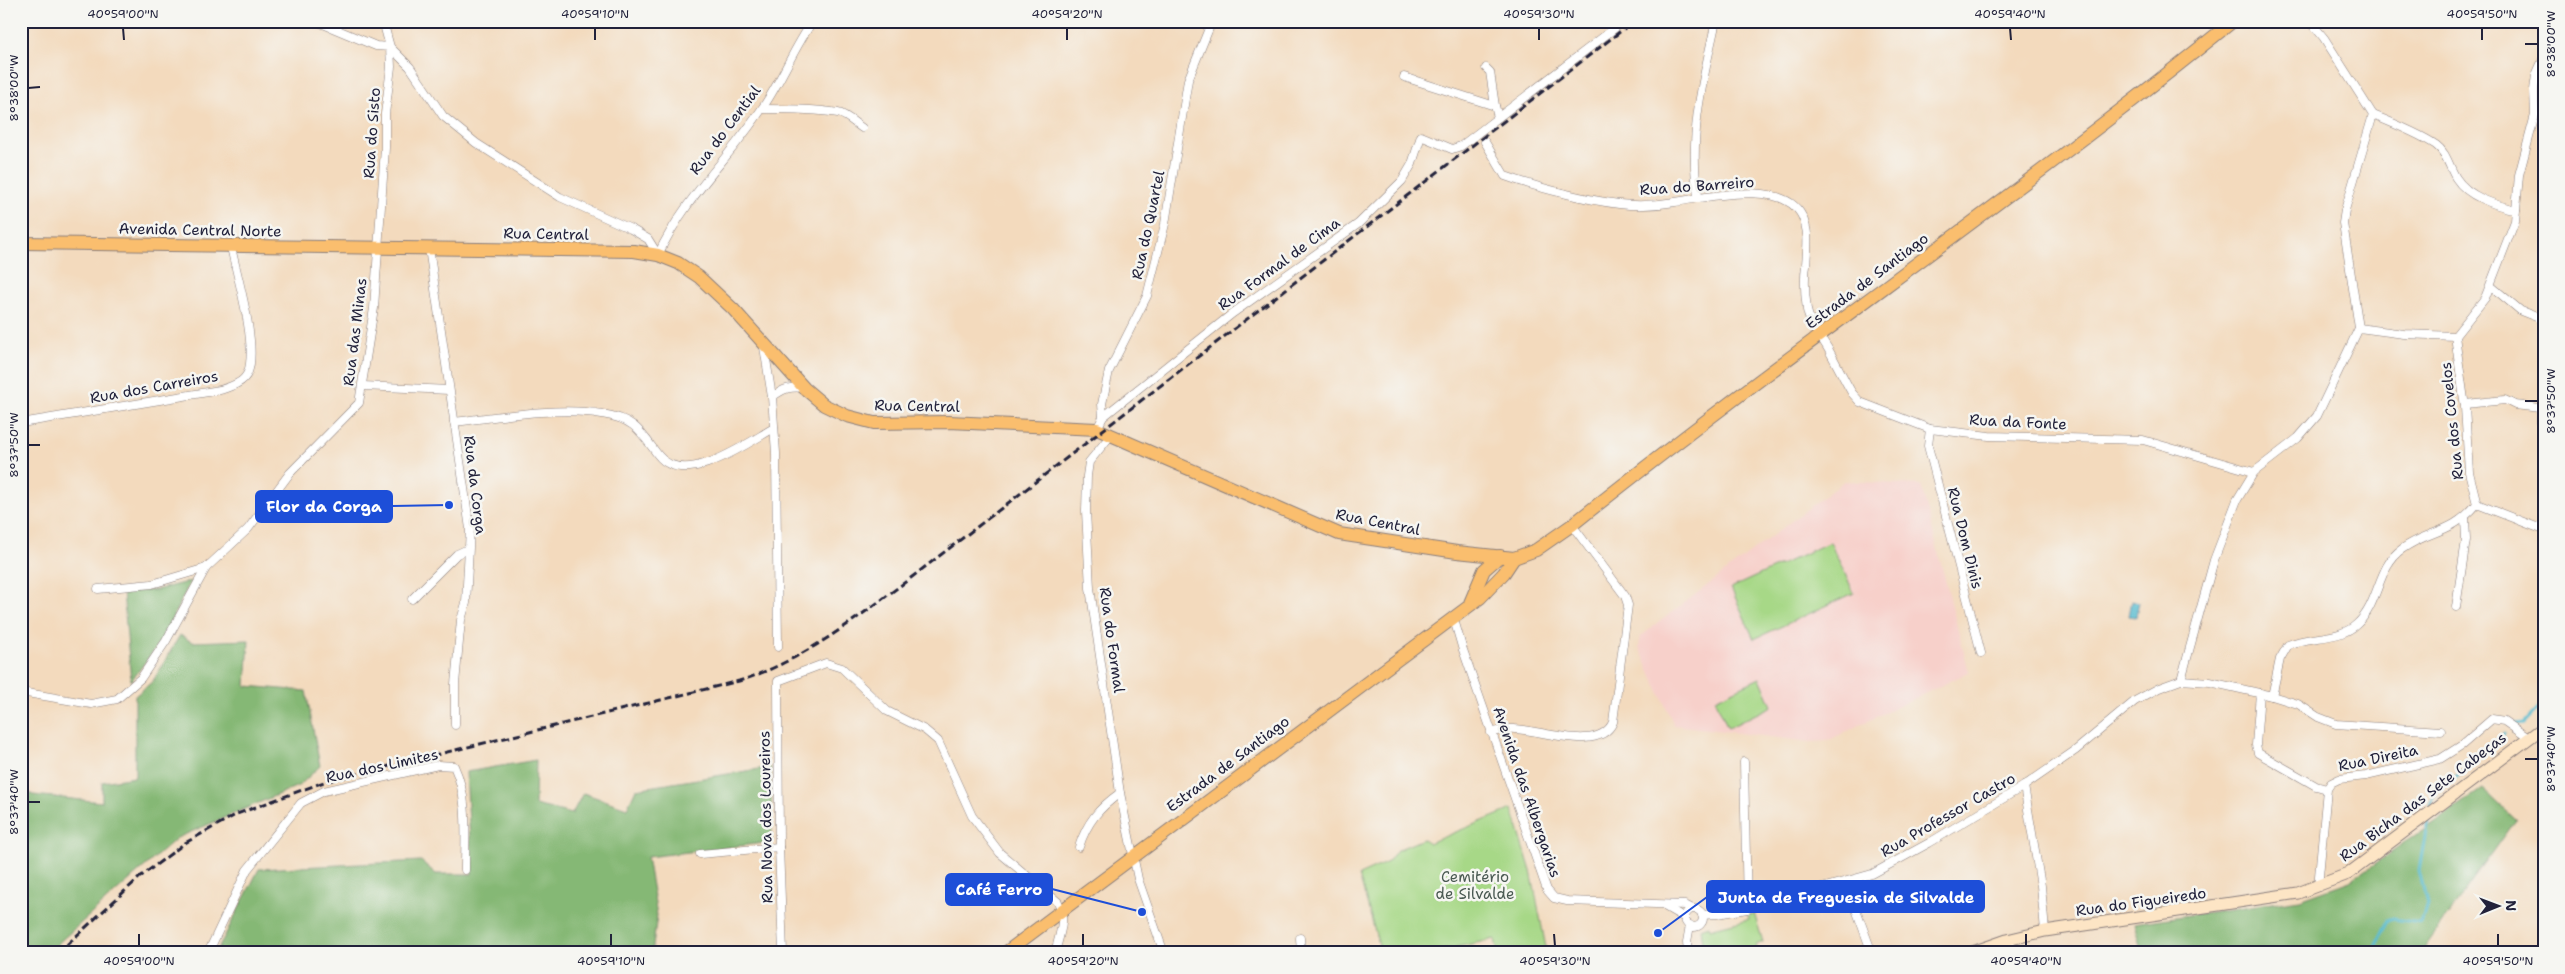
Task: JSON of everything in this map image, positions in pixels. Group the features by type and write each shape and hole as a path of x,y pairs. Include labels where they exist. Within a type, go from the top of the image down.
{"main road":[{"name":"Estrada de Santiago","path":"1005,953 1492,586 1508,560 1536,550 1572,525 1820,335 2007,197 2234,21"},
{"name":"Avenida Central Norte","path":"21,243 378,247"},
{"name":"Rua Central","path":"378,247 634,251 658,255 678,263 699,277 734,309 804,388 824,404 847,416 874,423 950,422 1097,429 1339,534 1477,558 1508,560"},
{"path":"1470,603 1480,577 1477,558"},
{"path":"1477,558 1492,586"},
{"name":"Rua Bicha das Sete Cabeças","path":"2318,887 2348,874 2527,737 2544,727"},
{"name":"Rua do Figueiredo","path":"1970,953 2007,940 2045,931 2288,895 2318,887"}],"street":[{"path":"316,21 376,46 390,47 410,67 443,116 476,143 560,197 648,239 658,255"},
{"name":"Rua do Sisto","path":"378,247 385,148 385,114 391,66 390,47 382,21"},
{"name":"Rua do Cential","path":"658,255 687,203 762,109 813,21"},
{"name":"Rua do Quartel","path":"1097,429 1103,417 1102,404 1109,372 1147,296 1165,224 1188,80 1212,21"},
{"path":"1486,68 1490,72 1498,117 1624,21"},
{"path":"1698,196 1694,170 1695,131 1716,21"},
{"path":"2310,21 2324,38 2373,115 2437,146 2445,155 2456,178 2464,188 2476,196 2516,210"},
{"path":"2359,328 2404,334 2455,336 2484,298 2491,286 2515,221 2519,175 2535,116 2534,90 2536,75 2544,57"},
{"path":"1404,77 1495,106"},
{"path":"762,109 818,109 830,113 839,113 862,128"},
{"path":"2373,115 2344,210 2343,223 2359,328 2316,416 2298,438 2254,472 2237,500 2214,560 2181,680 2210,682 2272,696 2298,704 2318,717 2336,724 2441,731"},
{"name":"Rua Formal de Cima","path":"1103,417 1232,313 1358,224 1402,181 1412,164 1420,136 1452,148 1461,146 1498,117"},
{"name":"Rua do Barreiro","path":"1485,142 1501,172 1512,178 1620,204 1675,202 1698,196 1773,195 1790,201 1796,206 1806,227 1808,242 1806,264 1808,312 1820,335"},
{"name":"Rua dos Carreiros","path":"21,423 220,390 237,384 248,372 249,332 231,246"},
{"name":"Rua das Minas","path":"21,692 91,704 117,699 141,678 166,641 206,568 248,529 290,473 326,435 344,421 359,403 374,308 378,247"},
{"name":"Rua da Corga","path":"429,248 470,529 466,603 461,620 455,684 455,725"},
{"path":"2491,286 2521,312 2544,320"},
{"name":"Rua da Fonte","path":"1820,335 1841,374 1860,402 1930,430 1989,436 2143,440 2254,472"},
{"name":"Rua dos Covelos","path":"2455,336 2465,404 2469,472 2476,504"},
{"path":"764,344 772,396 774,428 778,540 778,647"},
{"path":"363,386 449,390"},
{"path":"772,396 785,388 793,386 804,388"},
{"path":"2465,404 2505,400 2515,405 2540,408 2544,461"},
{"path":"454,422 518,415 602,413 637,427 659,456 674,467 688,468 714,461 774,428"},
{"name":"Rua Dom Dinis","path":"1930,430 1928,446 1981,653"},
{"name":"Rua do Formal","path":"1111,435 1089,462 1086,511 1090,588 1120,793 1142,892 1164,953"},
{"path":"2272,696 2280,659 2288,645 2340,634 2357,624 2370,607 2388,560 2402,548 2465,518 2476,504 2544,530"},
{"path":"2456,607 2466,540 2465,518"},
{"path":"1491,733 1513,728 1593,738 1607,732 1613,722 1628,605 1625,596 1572,525"},
{"path":"412,599 457,554 468,550"},
{"name":"Rua das Minas","path":"98,589 152,584 206,568"},
{"name":"Avenida das Albergarias","path":"1453,616 1491,733 1547,890 1554,898 1567,901 1664,906 1685,905 1693,909"},
{"name":"Rua Nova dos Loureiros","path":"783,953 779,847 778,681 826,663 836,664 866,689 887,712 925,730 938,741 972,816 1000,853 1017,870 1058,902 1062,910"},
{"name":"Rua Professor Castro","path":"1702,914 1747,909 1872,874 2024,786 2076,750 2135,701 2159,688 2181,680"},
{"name":"Rua Direita","path":"2260,694 2256,745 2258,753 2316,786 2327,790 2332,783 2339,779 2366,776 2440,759 2462,745 2492,719 2504,721 2527,737"},
{"path":"1744,762 1747,909"},
{"name":"Rua dos Limites","path":"208,953 246,870 301,803 324,791 438,765 454,766 461,780 465,814 465,870"},
{"path":"2024,786 2041,886 2045,931"},
{"path":"2318,887 2327,790"},
{"path":"1079,847 1083,834 1100,807 1120,793"},
{"path":"2544,840 2544,852"},
{"path":"700,854 779,847"},
{"path":"1846,882 1872,953"},
{"name":"Avenida das Albergarias","path":"1664,906 1688,922"},
{"path":"1688,922 1698,925 1702,920 1702,914 1693,909 1688,911 1687,942 1688,953"},
{"path":"1055,953 1063,920 1062,910"},
{"path":"1300,938 1301,953"},
{"path":"2007,940 2015,953"}],"shaded area":[{"path":"1844,481 1921,485 1969,672 1827,741 1810,742 1674,725 1639,647 1641,636"}],"green space":[{"path":"1830,542 1854,593 1754,639 1731,588"},
{"path":"191,581 159,644 131,681 123,592 156,590"},
{"path":"180,635 192,642 249,640 246,686 306,691 320,766 300,785 177,838 47,953 21,953 21,789 33,795 102,802 102,782 135,777 135,696 153,681"},
{"path":"1760,678 1772,706 1728,728 1715,699"},
{"path":"536,760 535,805 572,814 583,793 627,808 636,789 771,767 772,842 647,857 657,915 652,953 216,953 259,869 421,861 436,874 472,874 466,772"},
{"path":"2483,789 2516,820 2425,947 2425,953 2142,953 2134,923 2300,899 2350,881"},
{"name":"Cemitério de Silvalde","path":"1512,809 1531,871 1547,953 1498,953 1495,939 1428,953 1381,953 1359,875 1388,862 1397,850 1423,839 1429,843"},
{"path":"1754,913 1763,942 1756,945 1758,953 1704,953 1701,928 1709,925 1710,929 1749,919 1748,915"}],"water":[{"path":"2132,600 2139,602 2136,617 2129,616"}],"waterway":[{"path":"2515,724 2524,723 2544,702"},
{"path":"2431,805 2437,789 2458,775 2504,733"},
{"path":"2375,953 2375,947 2388,921 2393,919 2421,923 2427,904 2419,870 2428,819"}],"railway":[{"path":"58,953 140,877 185,843 237,814 324,782 739,681 786,662 808,650 912,577 1634,21"}],"place":[{"name":"Flor da Corga","path":"449,505"},
{"name":"Café Ferro","path":"1142,912"},
{"name":"Junta de Freguesia de Silvalde","path":"1658,933"}]}
